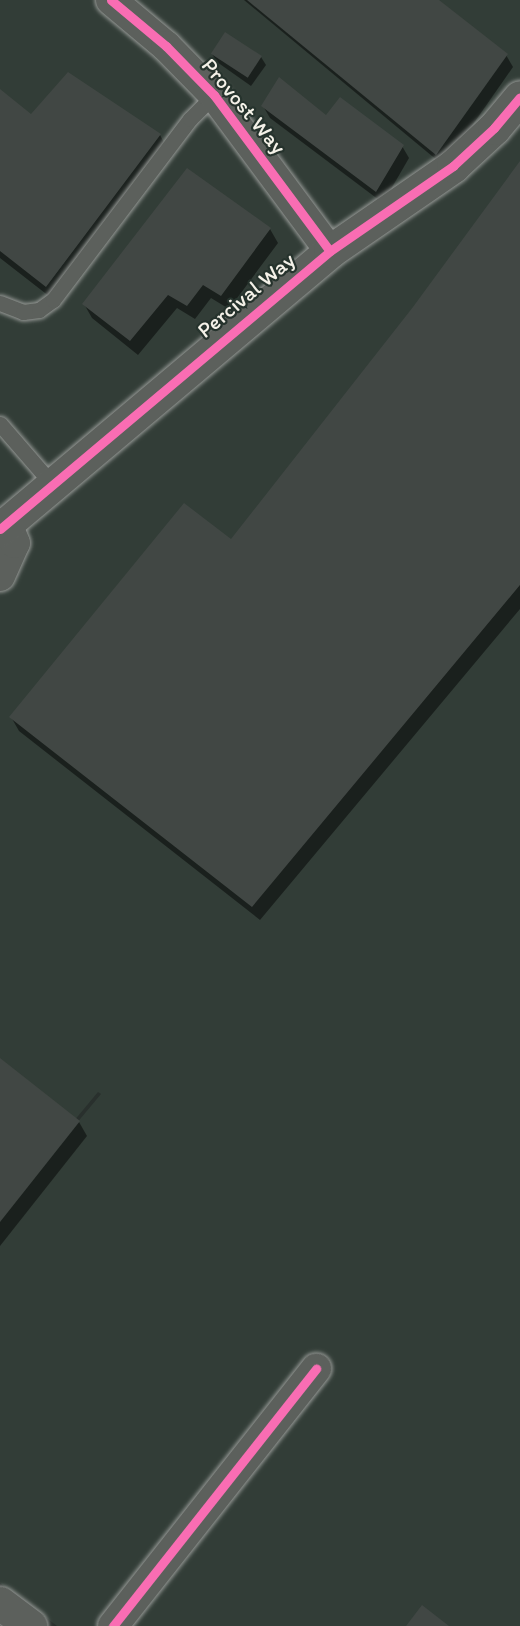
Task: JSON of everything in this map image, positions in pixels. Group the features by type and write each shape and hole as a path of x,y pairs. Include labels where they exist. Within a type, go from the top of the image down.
{"street":[{"name":"Provost Way","path":"111,0 166,46 214,96 330,251"},
{"name":"Percival Way","path":"3,526 330,251 453,166 494,128 520,97"},
{"path":"0,576 15,543 3,526"},
{"path":"113,1626 316,1369"}],"lane":[{"path":"0,303 23,312 39,310 53,300 189,119 214,96"},
{"path":"0,424 52,484"}],"shaded area":[{"path":"0,0 520,0 520,582 320,825 520,585 520,1626 57,1626 0,1583 0,1215 101,1094 98,1092 0,1210"}],"building":[{"path":"247,0 439,0 508,54 436,155"},
{"path":"225,32 262,56 248,78 211,54"},
{"path":"68,72 161,134 46,287 0,251 0,89 31,114"},
{"path":"279,77 326,115 340,97 404,145 376,192 261,106"},
{"path":"520,161 520,585 252,907 9,717 184,503 231,539 413,307"},
{"path":"187,168 271,228 221,296 203,285 187,306 168,295 130,341 82,304"},
{"path":"0,1058 80,1121 0,1222"},
{"path":"422,1605 449,1626 406,1626"}],"cycle path":[{"path":"111,0 166,46 214,95 330,251"},
{"path":"0,529 330,251 453,166 494,128 520,97"},
{"path":"113,1626 316,1369"}]}
